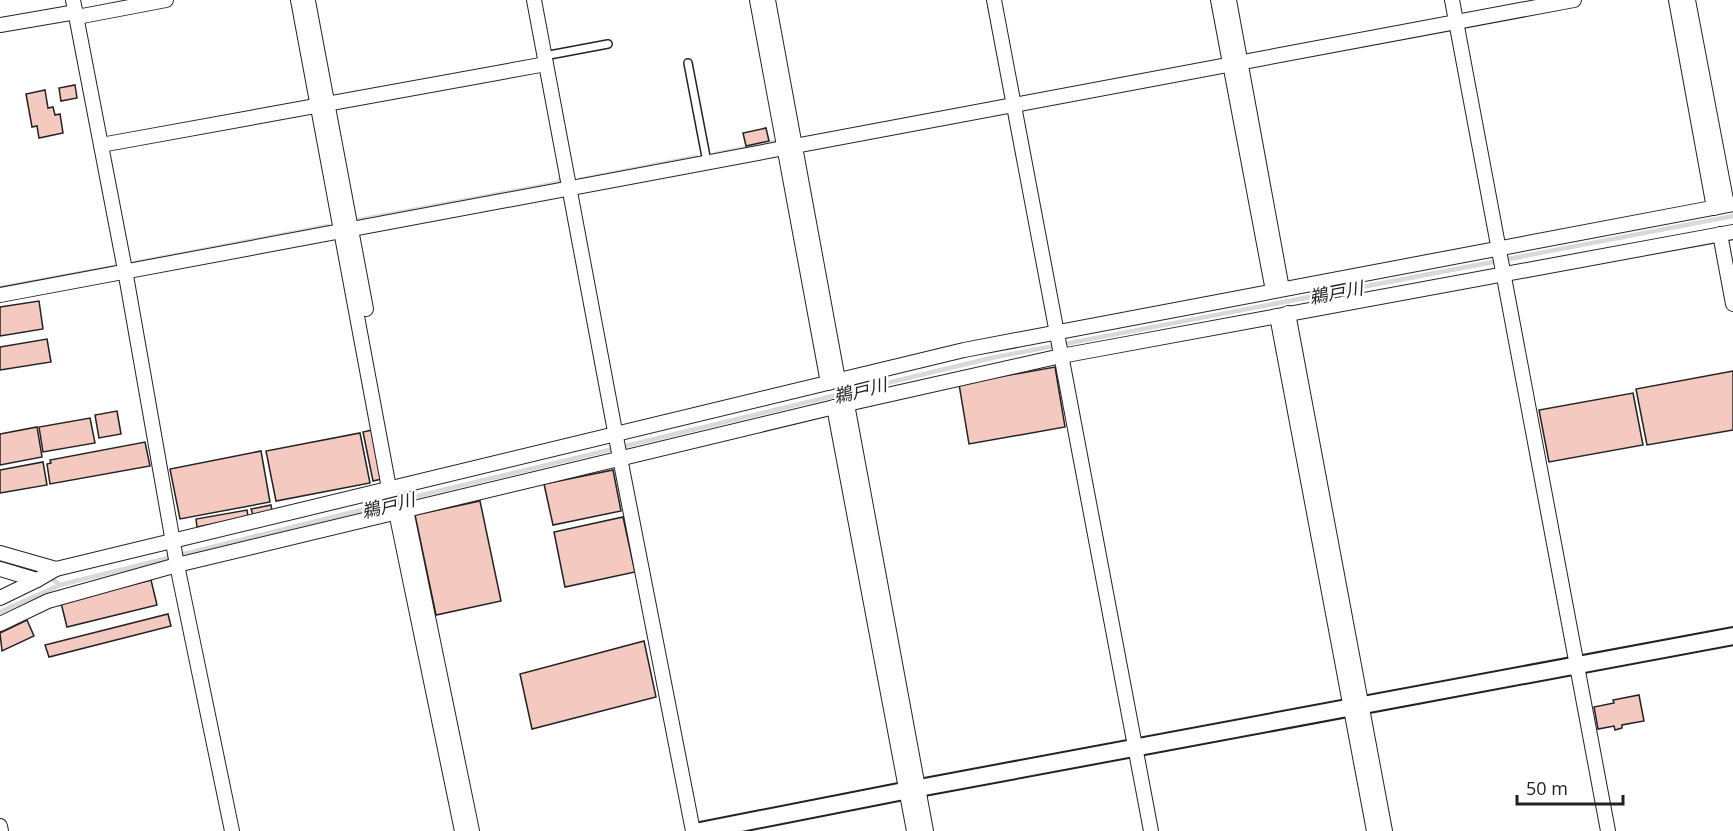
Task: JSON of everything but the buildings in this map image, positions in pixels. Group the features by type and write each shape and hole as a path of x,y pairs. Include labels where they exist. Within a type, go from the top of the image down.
{"street":[{"path":"0,25 75,10 166,0"},
{"path":"298,0 323,106"},
{"path":"308,0 323,106 394,487"},
{"path":"534,0 619,456 693,831"},
{"path":"758,0 790,147 833,381"},
{"path":"768,0 790,147"},
{"path":"994,0 1151,831"},
{"path":"1218,0 1235,63 1278,290"},
{"path":"1229,0 1235,63"},
{"path":"1452,0 1608,831"},
{"path":"0,295 1574,0"},
{"path":"1676,0 1725,206"},
{"path":"1688,0 1725,206"},
{"path":"75,10 125,270 177,563 232,831"},
{"path":"101,145 323,106 545,60"},
{"path":"0,598 56,569 616,436 964,350 1278,290 1500,251 1725,206"},
{"path":"0,624 48,601 177,563 401,511 619,456 1061,354 1503,271 1730,233 1733,303"},
{"path":"1282,314 1356,706 1385,831"},
{"path":"840,405 913,789 927,831"},
{"path":"401,511 462,831"},
{"path":"401,511 472,831"},
{"path":"0,554 56,569"},
{"path":"0,569 37,580"},
{"path":"700,831 1733,636"},
{"path":"1356,706 1374,831"},
{"path":"913,789 914,831"},
{"path":"0,826 1,831"}],"lane":[{"path":"545,60 608,44"},
{"path":"688,63 707,162"}],"waterway":[{"path":"716,154 775,142"},
{"path":"579,180 696,157"},
{"path":"359,220 558,183 562,176"},
{"name":"鵜戸川","path":"0,612 60,585 991,358 1733,216"},
{"path":"135,263 328,226"},
{"path":"0,288 114,267"},
{"path":"0,562 37,572"},
{"path":"52,579 60,585"}]}
